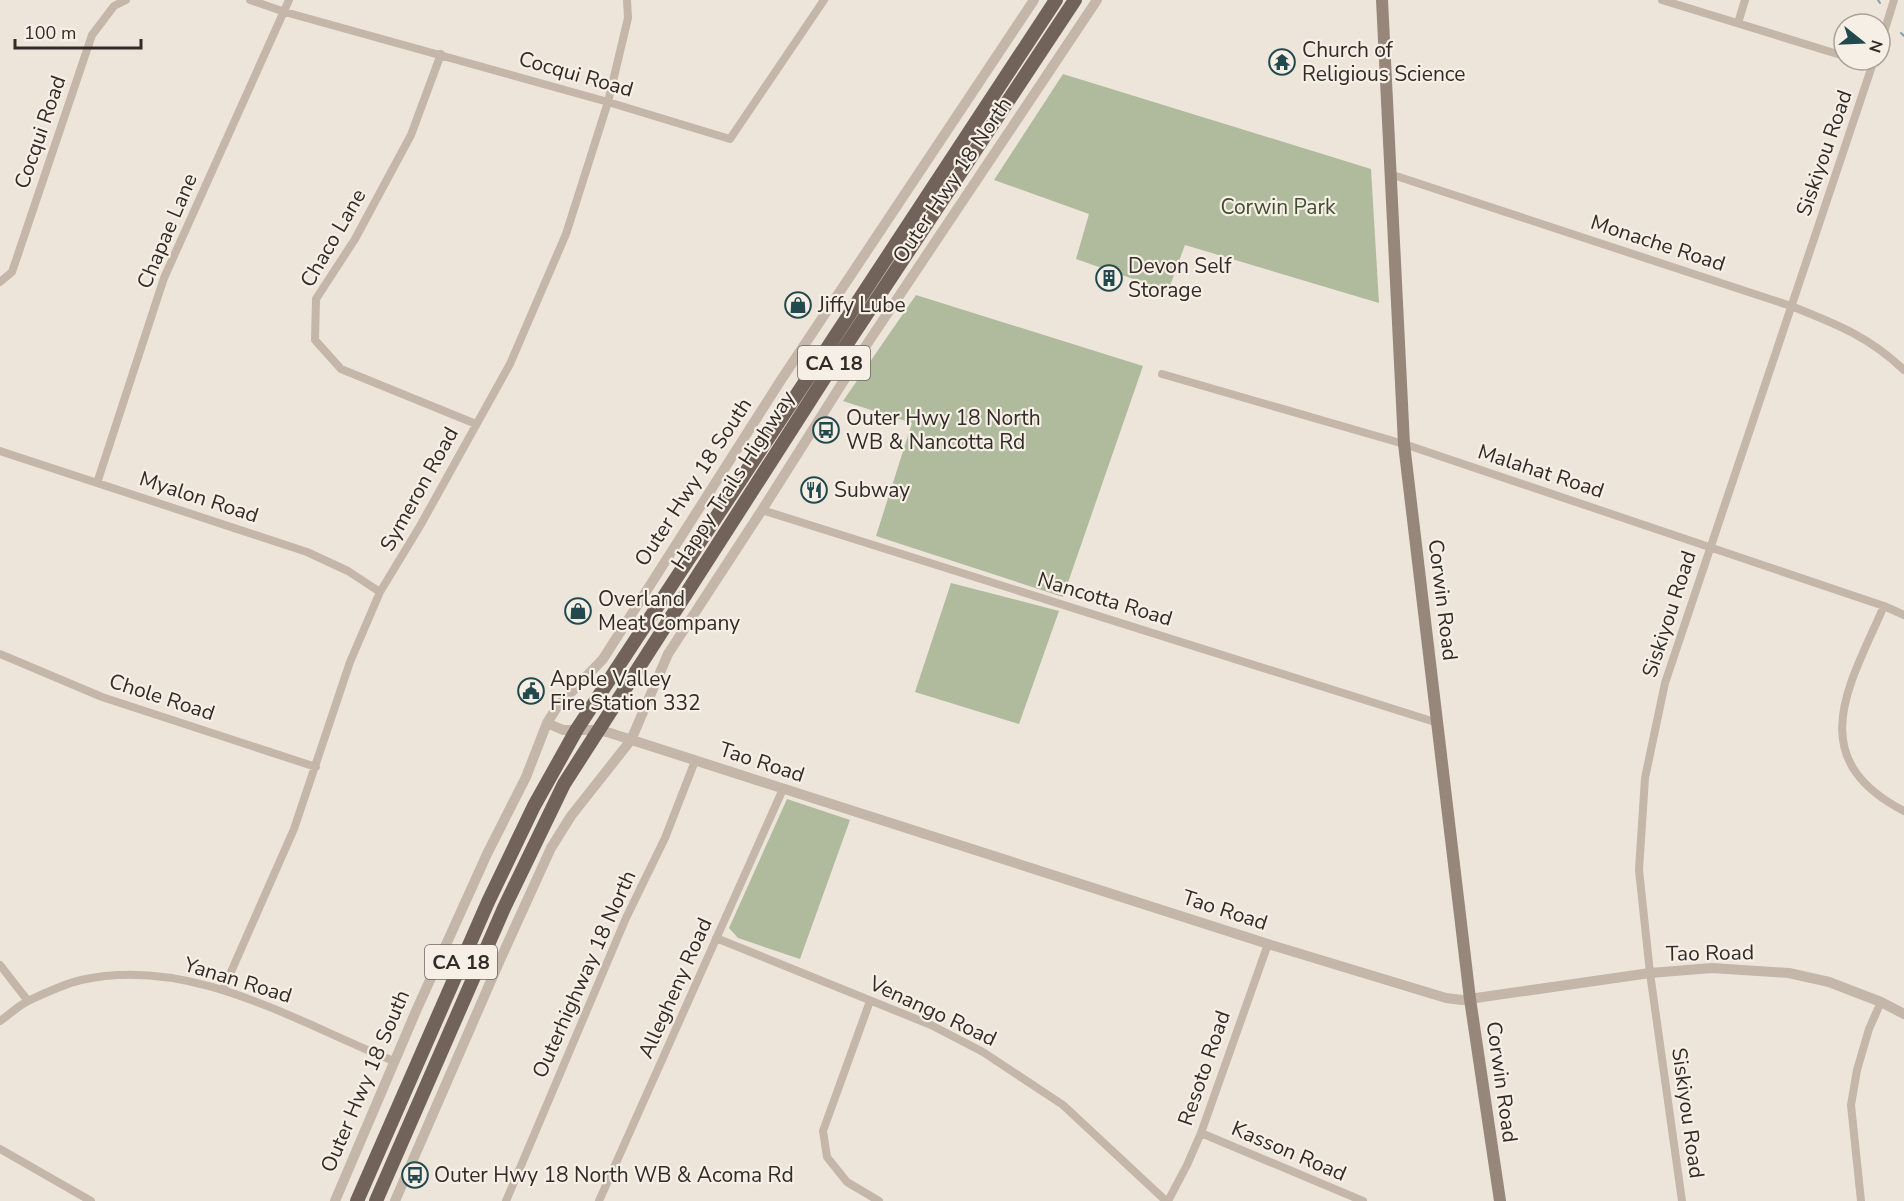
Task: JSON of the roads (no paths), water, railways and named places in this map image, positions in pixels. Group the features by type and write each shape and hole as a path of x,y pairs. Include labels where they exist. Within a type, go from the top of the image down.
{"main road":[{"name":"Happy Trails Highway","path":"357,1201 488,902 534,806 577,729 1056,0"},
{"name":"Happy Trails Highway","path":"376,1201 504,908 564,784 835,361 1075,0"},
{"name":"Corwin Road","path":"1382,0 1404,444 1470,999 1500,1201"}],"street":[{"name":"Cocqui Road","path":"0,282 12,272 92,35 114,6 126,0"},
{"name":"Cocqui Road","path":"250,0 285,12 608,102 730,140 824,0"},
{"name":"Chapae Lane","path":"97,483 164,278 289,0"},
{"name":"Symeron Road","path":"223,990 294,829 350,662 380,592 420,526 510,364 567,234 608,102 628,18 627,0"},
{"name":"Outer Hwy 18 South","path":"335,1201 394,1060 482,865 526,777 540,736 547,723 557,707 603,658 781,380 1034,0"},
{"name":"Outer Hwy 18 North","path":"395,1201 485,992 551,848 571,816 631,740 668,654 865,347 1097,0"},
{"path":"1662,0 1832,52"},
{"path":"1738,23 1745,0"},
{"name":"Chaco Lane","path":"441,54 411,135 355,239 316,299 315,340 341,369 476,424"},
{"name":"Siskiyou Road","path":"1682,1201 1650,973 1639,870 1645,778 1665,683 1870,72"},
{"name":"Monache Road","path":"1390,174 1791,306 1846,327 1887,354 1904,370"},
{"name":"Malahat Road","path":"1162,374 1404,444 1710,546 1904,615"},
{"name":"Myalon Road","path":"0,451 307,552 348,571 380,592"},
{"name":"Nancotta Road","path":"762,510 1438,723"},
{"path":"1884,606 1848,688 1841,723 1844,752 1859,779 1890,804 1904,811"},
{"name":"Chole Road","path":"0,654 102,697 316,767"},
{"name":"Tao Road","path":"547,723 563,730 598,730 631,740 1268,944 1446,998 1462,1000 1650,973 1712,968 1789,973 1829,982 1881,1002 1904,1014"},
{"name":"Outerhighway 18 North","path":"506,1201 626,918 665,838 695,761"},
{"name":"Allegheny Road","path":"599,1201 783,789"},
{"name":"Venango Road","path":"716,938 931,1025 983,1052 1063,1105 1167,1201"},
{"name":"Resoto Road","path":"1167,1201 1201,1133 1268,944"},
{"path":"0,965 28,1001"},
{"name":"Yanan Road","path":"0,1021 28,1001 80,980 122,975 165,977 223,990 281,1011 394,1060"},
{"path":"870,1001 823,1131 827,1157 847,1182 879,1201"},
{"path":"1861,1201 1851,1105 1863,1049 1881,1002"},
{"name":"Kasson Road","path":"1201,1133 1364,1201"},
{"path":"0,1149 91,1201"}],"waterway":[{"path":"1901,33 1904,36"}],"place":[{"name":"Church of Religious Science","path":"1282,62"},
{"name":"Devon Self Storage","path":"1109,278"},
{"name":"Jiffy Lube","path":"798,305"},
{"name":"Outer Hwy 18 North WB & Nancotta Rd","path":"826,430"},
{"name":"Subway","path":"814,490"},
{"name":"Overland Meat Company","path":"578,611"},
{"name":"Apple Valley Fire Station 332","path":"531,691"},
{"name":"Outer Hwy 18 North WB & Acoma Rd","path":"415,1175"}],"park label":[{"name":"Corwin Park","path":"1278,207"}]}
